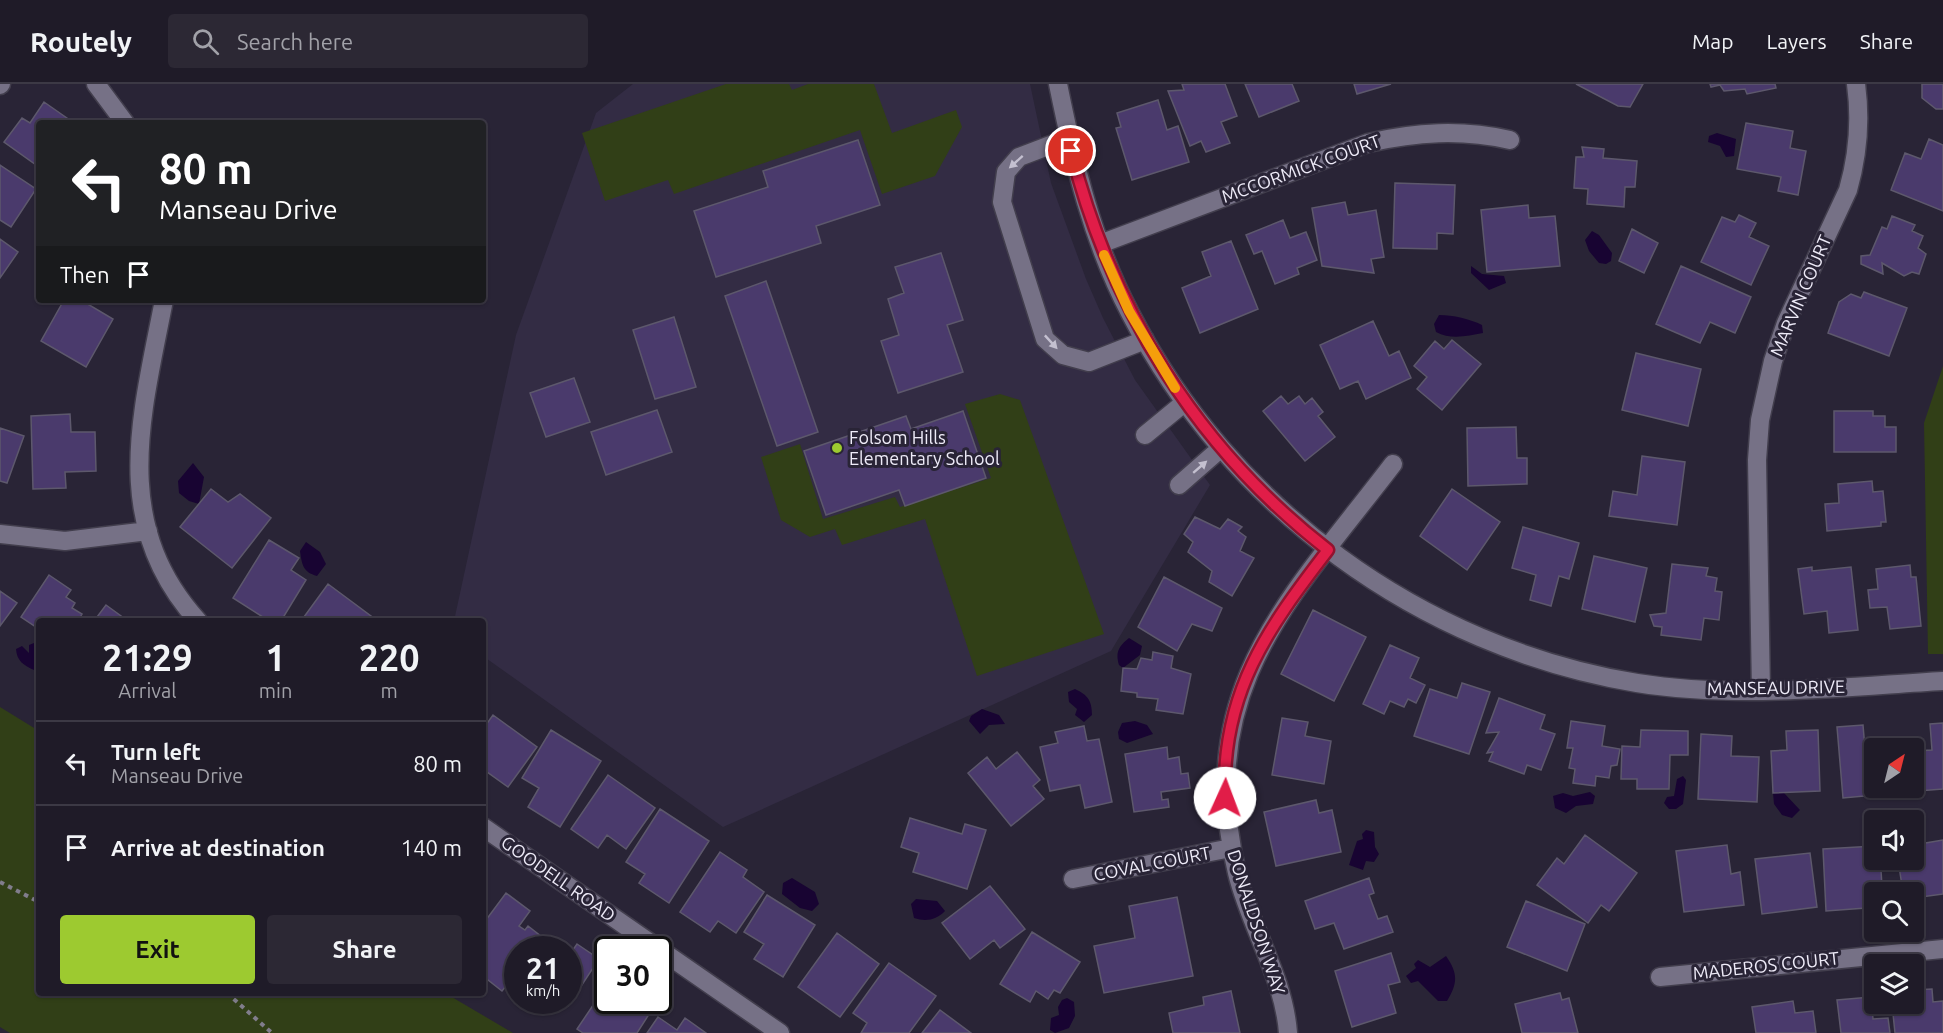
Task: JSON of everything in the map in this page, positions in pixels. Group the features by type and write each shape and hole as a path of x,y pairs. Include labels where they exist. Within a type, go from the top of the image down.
{"street":[{"path":"96,84 123,120"},
{"name":"MANSEAU DRIVE","path":"1058,84 1084,198 1100,244 1145,340 1184,403 1220,449 1256,487 1328,550 1410,604 1453,626 1520,653 1590,674 1638,683 1710,691 1761,692 1943,681"},
{"name":"MARVIN COURT","path":"1761,692 1757,460 1760,420 1773,361 1786,323 1848,190 1854,170 1859,127 1856,84"},
{"name":"MCCORMICK COURT","path":"1100,244 1368,143 1403,135 1439,132 1474,134 1510,140"},
{"path":"1069,138 1019,157 1006,172 1002,202 1045,339 1063,355 1089,362 1145,340"},
{"path":"163,303 138,444 138,479 148,531 158,557 174,588 196,618"},
{"path":"1145,435 1184,403"},
{"path":"1179,485 1220,449"},
{"name":"DONALDSON WAY","path":"1288,1033 1278,990 1238,877 1231,848 1225,782 1230,734 1242,687 1262,642 1393,464"},
{"path":"0,534 64,541 148,531"},
{"name":"GOODELL ROAD","path":"486,829 780,1033"},
{"name":"COVAL COURT","path":"1073,879 1231,848"},
{"name":"MADEROS COURT","path":"1660,977 1943,948"}],"path":[{"path":"0,882 36,900"},
{"path":"230,996 273,1033"}],"shaded area":[{"name":"Folsom Hills Elementary School","path":"633,84 1030,84 1051,183 1086,279 1103,318 1135,380 1210,485 1111,651 723,827 486,658 486,618 455,618 516,335 596,113"},
{"path":"1717,133 1736,139 1734,156 1726,157 1720,146 1708,142 1709,136"},
{"path":"1592,231 1599,235 1612,253 1611,261 1606,264 1599,263 1589,251 1585,240"},
{"path":"1471,266 1482,274 1504,276 1506,283 1489,290 1471,273"},
{"path":"1439,315 1467,319 1482,325 1483,333 1459,337 1436,332 1434,324"},
{"path":"193,463 204,477 199,504 189,501 179,493 178,481"},
{"path":"306,542 320,552 326,564 317,576 306,570 303,564 300,551"},
{"path":"1129,638 1142,646 1140,655 1123,668 1119,665 1118,653 1120,647"},
{"path":"34,643 36,645 36,669 34,670 21,662 16,649 22,646 29,653 29,645"},
{"path":"1075,689 1086,696 1091,706 1092,715 1084,722 1075,715 1077,709 1069,702 1068,692"},
{"path":"982,709 999,715 1005,724 989,725 980,734 969,721 971,716"},
{"path":"1135,721 1147,725 1153,734 1127,743 1119,739 1118,732 1122,723"},
{"path":"1683,776 1686,780 1683,804 1676,809 1669,809 1664,803 1667,797 1674,796 1677,779"},
{"path":"1590,792 1595,796 1593,804 1576,806 1566,813 1555,808 1553,796 1563,793 1573,796"},
{"path":"1773,793 1784,793 1800,810 1792,818 1782,815 1774,804"},
{"path":"1366,830 1374,832 1375,847 1379,854 1374,862 1366,861 1363,870 1349,865 1357,841 1363,839 1362,834"},
{"path":"792,878 815,892 819,904 812,911 800,908 782,894 783,883"},
{"path":"916,899 937,901 945,911 931,919 914,918 911,904"},
{"path":"1446,956 1453,968 1455,983 1447,1001 1438,1001 1418,981 1411,983 1406,976 1416,968 1414,964 1418,960 1430,967"},
{"path":"1067,998 1074,1002 1075,1016 1069,1028 1055,1033 1050,1030 1051,1018 1059,1015 1058,1007 1062,1000"}],"green space":[{"path":"726,84 789,84 792,90 808,84 874,84 892,133 956,110 962,127 935,176 882,194 860,130 674,194 668,180 605,201 582,133"},
{"path":"1943,366 1943,654 1928,654 1924,423"},
{"path":"1000,394 1020,400 1104,634 977,676 925,519 842,545 835,529 810,537 781,520 761,457 800,444 823,519 895,497 900,507 991,478 965,404"},
{"path":"0,707 36,729 36,996 450,996 513,1033 10,1033 0,1027"}],"building":[{"path":"1182,84 1225,84 1237,116 1221,122 1230,143 1206,152 1201,141 1190,146 1168,91 1184,90"},
{"path":"1245,84 1292,84 1299,101 1259,117"},
{"path":"1354,84 1391,84 1357,94"},
{"path":"1576,84 1643,84 1630,107 1618,106"},
{"path":"1710,84 1775,84 1776,88 1747,94 1745,89 1724,91 1720,85 1711,87"},
{"path":"1922,84 1943,84 1943,109 1936,109 1922,98"},
{"path":"1158,100 1167,130 1178,126 1189,162 1132,180 1116,128 1121,127 1117,113"},
{"path":"44,102 70,120 36,120 36,165 4,142 22,118 30,123"},
{"path":"1746,123 1793,131 1790,148 1806,151 1798,195 1778,191 1781,177 1737,169"},
{"path":"1929,139 1943,145 1943,211 1891,190 1905,153 1921,159"},
{"path":"858,140 880,205 816,226 821,243 716,277 694,211 768,187 763,171"},
{"path":"1582,147 1604,149 1603,158 1637,161 1635,187 1625,187 1624,207 1587,204 1588,189 1574,188 1576,157 1584,157"},
{"path":"0,165 36,189 11,227 0,220"},
{"path":"1395,183 1455,185 1453,234 1437,233 1437,249 1393,248"},
{"path":"1345,202 1348,215 1376,210 1384,257 1371,259 1374,273 1322,266 1312,208"},
{"path":"1528,205 1529,218 1555,216 1560,266 1487,272 1481,210"},
{"path":"1739,215 1756,223 1749,237 1769,246 1751,285 1701,262 1722,217 1735,222"},
{"path":"1892,216 1915,225 1912,231 1923,236 1918,248 1926,254 1919,274 1912,272 1904,276 1882,263 1883,274 1861,264 1861,256 1870,255 1882,227 1887,229"},
{"path":"1283,220 1290,238 1306,232 1317,260 1297,268 1299,274 1275,284 1262,251 1254,254 1246,235"},
{"path":"1632,229 1658,243 1644,273 1619,261"},
{"path":"0,239 18,252 0,278"},
{"path":"1231,241 1258,309 1200,333 1182,288 1211,276 1202,252"},
{"path":"941,253 963,320 947,325 963,372 898,393 881,341 899,335 888,299 904,293 895,267"},
{"path":"1681,266 1751,297 1735,333 1710,322 1700,343 1656,324"},
{"path":"766,281 818,432 777,446 725,296"},
{"path":"1864,292 1907,308 1889,356 1828,333 1839,302 1851,294 1861,298"},
{"path":"62,303 86,303 113,319 86,367 41,341"},
{"path":"674,317 696,387 655,399 633,330"},
{"path":"1373,321 1389,356 1399,351 1411,378 1366,399 1358,381 1340,389 1320,345"},
{"path":"1452,340 1481,364 1442,410 1417,389 1427,377 1414,366 1435,341 1444,349"},
{"path":"1636,353 1701,369 1688,426 1622,410"},
{"path":"574,378 590,422 546,437 530,393"},
{"path":"1281,396 1288,404 1299,396 1305,404 1312,398 1323,412 1318,416 1335,437 1305,461 1263,411"},
{"path":"657,410 672,452 606,475 591,432"},
{"path":"963,411 986,478 905,506 899,490 826,515 804,451 906,416 911,429"},
{"path":"1834,411 1873,411 1873,416 1885,416 1885,427 1896,427 1896,452 1834,452"},
{"path":"70,414 71,432 95,432 96,471 65,472 66,488 33,489 31,416"},
{"path":"1516,427 1517,458 1527,458 1527,484 1468,486 1467,428"},
{"path":"0,428 24,436 7,483 0,481"},
{"path":"1642,456 1685,462 1677,525 1609,516 1613,491 1637,495"},
{"path":"1872,481 1873,492 1883,491 1886,522 1881,522 1881,526 1827,531 1825,504 1839,503 1838,484"},
{"path":"211,489 228,502 240,494 271,518 232,568 180,527"},
{"path":"1452,489 1500,522 1467,570 1420,536"},
{"path":"1195,517 1220,529 1228,519 1242,527 1238,531 1246,537 1240,551 1254,558 1232,596 1209,582 1212,571 1188,552 1193,542 1184,534"},
{"path":"1523,527 1579,543 1569,579 1559,576 1551,606 1530,600 1536,575 1512,568"},
{"path":"269,540 299,558 291,570 306,580 283,618 264,618 233,598"},
{"path":"1594,556 1647,568 1635,622 1582,609"},
{"path":"1672,564 1708,568 1706,576 1717,578 1715,591 1722,592 1719,620 1704,618 1701,640 1661,635 1662,627 1654,626 1650,615 1666,613"},
{"path":"1910,565 1911,577 1916,577 1921,626 1890,629 1887,607 1870,608 1868,590 1878,589 1876,569"},
{"path":"1812,567 1812,571 1851,567 1858,630 1829,633 1827,611 1804,614 1798,569"},
{"path":"49,575 71,590 66,597 75,603 72,608 82,614 80,618 36,618 36,627 21,617"},
{"path":"1164,577 1222,608 1212,631 1192,624 1177,651 1138,627"},
{"path":"328,584 374,618 303,618"},
{"path":"0,591 17,603 0,626"},
{"path":"106,605 124,618 96,618"},
{"path":"1313,610 1366,637 1334,701 1281,674"},
{"path":"1390,645 1419,658 1410,678 1425,685 1416,703 1408,699 1404,707 1390,701 1384,714 1363,704"},
{"path":"1153,652 1173,656 1171,668 1191,674 1183,714 1156,710 1158,699 1137,697 1137,693 1121,691 1123,668 1137,669 1141,658 1152,660"},
{"path":"1462,683 1490,692 1469,754 1414,736 1430,689 1457,698"},
{"path":"1499,698 1545,715 1540,729 1555,734 1541,770 1527,765 1524,774 1489,761 1493,752 1487,753 1499,732 1486,733"},
{"path":"493,715 537,747 508,787 486,771 486,725"},
{"path":"1282,718 1308,722 1305,736 1331,741 1324,784 1272,775"},
{"path":"1571,721 1605,726 1602,746 1620,749 1617,765 1611,766 1609,778 1596,776 1595,786 1573,783 1575,769 1569,768 1573,748 1567,748"},
{"path":"1943,723 1943,789 1924,791 1924,750 1932,750 1930,724"},
{"path":"1863,725 1864,796 1843,798 1837,727"},
{"path":"1084,726 1087,741 1099,739 1112,802 1085,808 1080,785 1050,791 1040,747 1058,743 1055,732"},
{"path":"551,730 601,761 560,827 528,807 539,788 522,778"},
{"path":"1641,730 1688,731 1688,755 1670,755 1669,789 1637,789 1637,779 1621,779 1622,746 1640,747"},
{"path":"1818,730 1820,791 1773,793 1771,751 1787,750 1786,731"},
{"path":"1701,734 1732,736 1731,756 1759,757 1757,802 1698,799"},
{"path":"1167,747 1168,759 1179,757 1181,774 1188,773 1190,788 1161,792 1162,800 1168,799 1169,807 1134,812 1125,754"},
{"path":"1017,752 1040,780 1033,786 1044,799 1011,826 968,773 987,757 996,769"},
{"path":"608,775 655,808 626,849 607,835 598,848 571,829"},
{"path":"1316,800 1319,813 1332,810 1341,852 1276,866 1264,812"},
{"path":"660,809 709,841 669,903 639,883 645,874 626,862"},
{"path":"910,818 962,834 965,824 986,830 967,889 913,872 919,853 901,847"},
{"path":"1585,835 1637,873 1609,911 1601,905 1588,923 1537,885 1557,858 1564,864"},
{"path":"1943,840 1943,894 1924,897 1924,882 1901,882 1900,870 1924,870 1924,843"},
{"path":"1727,845 1731,874 1740,872 1744,905 1684,912 1676,851"},
{"path":"1864,847 1864,870 1881,870 1882,882 1864,882 1864,908 1826,911 1823,849"},
{"path":"720,852 747,870 743,877 764,892 736,933 718,921 710,932 680,912"},
{"path":"1810,853 1817,907 1762,914 1755,859"},
{"path":"1369,878 1374,893 1369,895 1378,919 1387,916 1393,932 1344,949 1334,923 1315,929 1305,901"},
{"path":"990,886 1025,929 1000,948 994,940 970,959 942,923"},
{"path":"506,893 530,911 519,926 525,930 528,926 541,936 504,936 504,988 502,991 486,978 486,920"},
{"path":"767,895 815,925 783,977 754,959 764,944 744,932"},
{"path":"1177,897 1193,976 1104,993 1094,946 1135,938 1129,906"},
{"path":"1526,901 1585,924 1567,971 1507,947"},
{"path":"1032,932 1080,962 1060,993 1054,990 1048,999 1036,991 1030,1002 1000,984"},
{"path":"837,933 879,964 840,1017 798,987"},
{"path":"582,947 594,956 594,967 582,985"},
{"path":"1391,953 1400,982 1388,985 1396,1013 1352,1027 1335,971"},
{"path":"889,963 936,996 909,1033 861,1033 867,1023 853,1013"},
{"path":"1924,989 1932,989 1933,1002 1943,1001 1943,1033 1895,1033 1893,1014 1924,1014"},
{"path":"1231,991 1240,1033 1173,1033 1169,1013 1204,1005 1203,997"},
{"path":"1560,993 1562,1000 1569,998 1578,1033 1522,1033 1515,1004"},
{"path":"1864,998 1864,1014 1873,1014 1873,1019 1888,1018 1890,1033 1841,1033 1837,1000"},
{"path":"1793,1001 1795,1013 1813,1011 1816,1033 1756,1033 1752,1007"},
{"path":"594,1004 594,1014 649,1014 637,1033 583,1033 577,1029"},
{"path":"940,1010 971,1033 922,1033"},
{"path":"658,1017 677,1030 685,1018 706,1033 647,1033"}],"slow traffic":[{"path":"1104,255 1129,311 1175,388"}],"place":[{"name":"Folsom Hills Elementary School","path":"837,448"}],"route":[{"path":"1071,151 1100,244 1129,311 1152,353 1184,403 1220,449 1256,487 1328,550 1288,602 1262,642 1242,687 1230,734 1225,798"}]}
